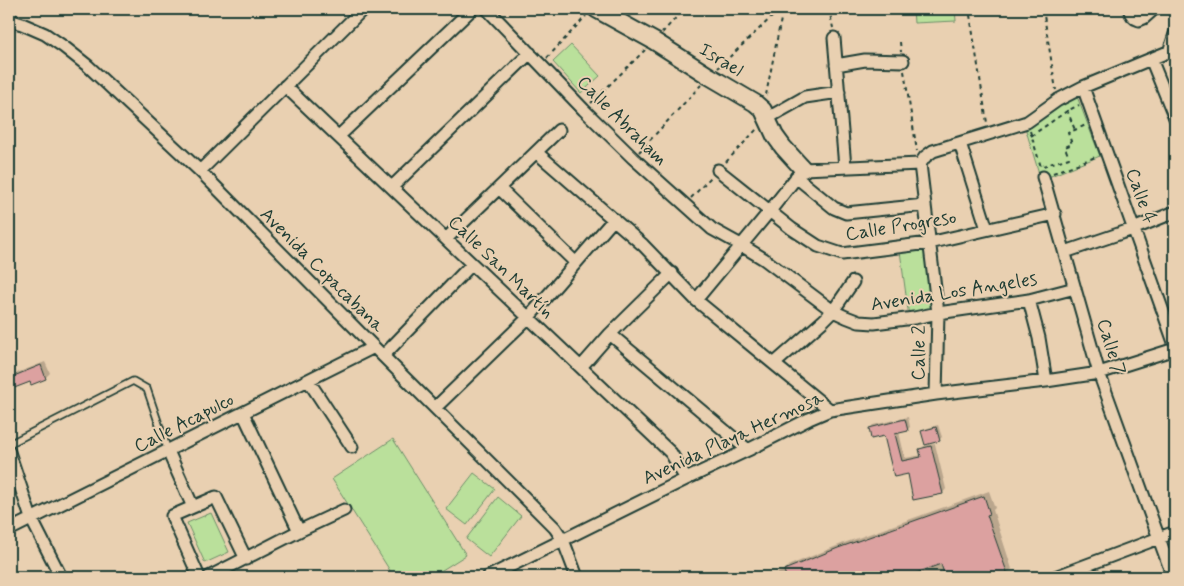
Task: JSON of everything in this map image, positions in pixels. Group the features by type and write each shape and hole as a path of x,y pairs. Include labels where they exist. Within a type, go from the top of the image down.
{"street":[{"path":"200,171 363,9"},
{"path":"339,136 472,9"},
{"name":"Calle Abraham","path":"487,9 633,158 712,230 741,245"},
{"path":"1132,14 1139,20 1154,9"},
{"name":"Israel","path":"591,12 654,41 755,103 765,114 775,136 800,173"},
{"name":"Avenida Copacabana","path":"9,20 45,34 64,47 88,66 200,171 555,528 563,540 577,577"},
{"path":"696,300 800,173 845,167 920,164 933,151 1027,122 1083,87 1172,51 1175,34"},
{"path":"834,38 845,167"},
{"path":"392,187 530,53"},
{"path":"1151,59 1175,118"},
{"path":"836,65 865,60 903,61"},
{"name":"Calle San Martín","path":"285,86 671,453 686,479"},
{"name":"Calle 4","path":"1083,87 1175,347"},
{"path":"765,114 805,97 839,92"},
{"path":"446,239 560,130"},
{"path":"960,143 987,229"},
{"path":"536,152 643,244 696,300 830,410"},
{"name":"Calle 2","path":"920,164 938,313 936,394"},
{"name":"Calle Progreso","path":"718,170 792,230 818,246 842,254 930,242 1055,214"},
{"name":"Calle 7","path":"1042,172 1099,373 1173,577"},
{"path":"800,173 834,208 846,213 925,205"},
{"path":"499,188 576,263"},
{"path":"1065,252 1175,212"},
{"path":"434,408 529,317 614,220"},
{"name":"Avenida Los Angeles","path":"741,245 764,259 833,311 859,322 874,323 914,318 1029,300 1075,288"},
{"path":"383,356 472,264"},
{"path":"581,367 610,334 672,273"},
{"path":"774,364 833,311 852,282"},
{"path":"1029,300 1039,338 1046,380"},
{"path":"610,334 748,450"},
{"name":"Avenida Playa Hermosa","path":"488,577 830,410 1099,373 1175,347"},
{"name":"Calle Acapulco","path":"9,530 374,348"},
{"path":"308,380 352,447"},
{"path":"243,413 299,531"},
{"path":"168,451 193,507"},
{"path":"9,452 31,518 62,577"},
{"path":"199,577 172,516 216,497 246,559"},
{"path":"209,577 226,574 246,559 344,510"},
{"path":"1055,577 1175,532"}],"lane":[{"path":"9,444 133,381 147,389 168,451"}],"path":[{"path":"584,110 684,9"},
{"path":"765,114 783,9"},
{"path":"829,9 834,38"},
{"path":"1042,9 1061,101 1075,130"},
{"path":"541,65 591,12"},
{"path":"970,14 989,134"},
{"path":"900,42 920,164"},
{"path":"1031,136 1079,105"},
{"path":"1027,122 1042,172"},
{"path":"1042,172 1069,158 1065,148 1072,144 1068,132 1087,125"},
{"path":"1042,172 1100,155"}],"green space":[{"path":"913,9 955,9 956,21 914,23"},
{"path":"571,45 600,76 581,93 553,62"},
{"path":"1076,94 1100,156 1041,180 1025,127"},
{"path":"926,248 933,308 930,313 909,317 900,251"},
{"path":"393,439 466,555 431,577 394,577 332,479"},
{"path":"474,473 495,489 467,525 446,509"},
{"path":"498,497 521,516 489,557 466,539"},
{"path":"211,513 229,552 205,563 187,523"}],"building":[{"path":"41,365 46,379 31,385 30,382 9,390 9,378"},
{"path":"905,419 908,431 895,434 902,461 921,457 919,449 931,446 943,494 913,500 908,474 894,477 884,436 871,439 869,428"},
{"path":"936,427 940,441 925,445 921,431"},
{"path":"984,496 990,514 987,515 1008,575 1002,577 945,577 941,564 905,577 786,577 784,570 838,548"}]}
